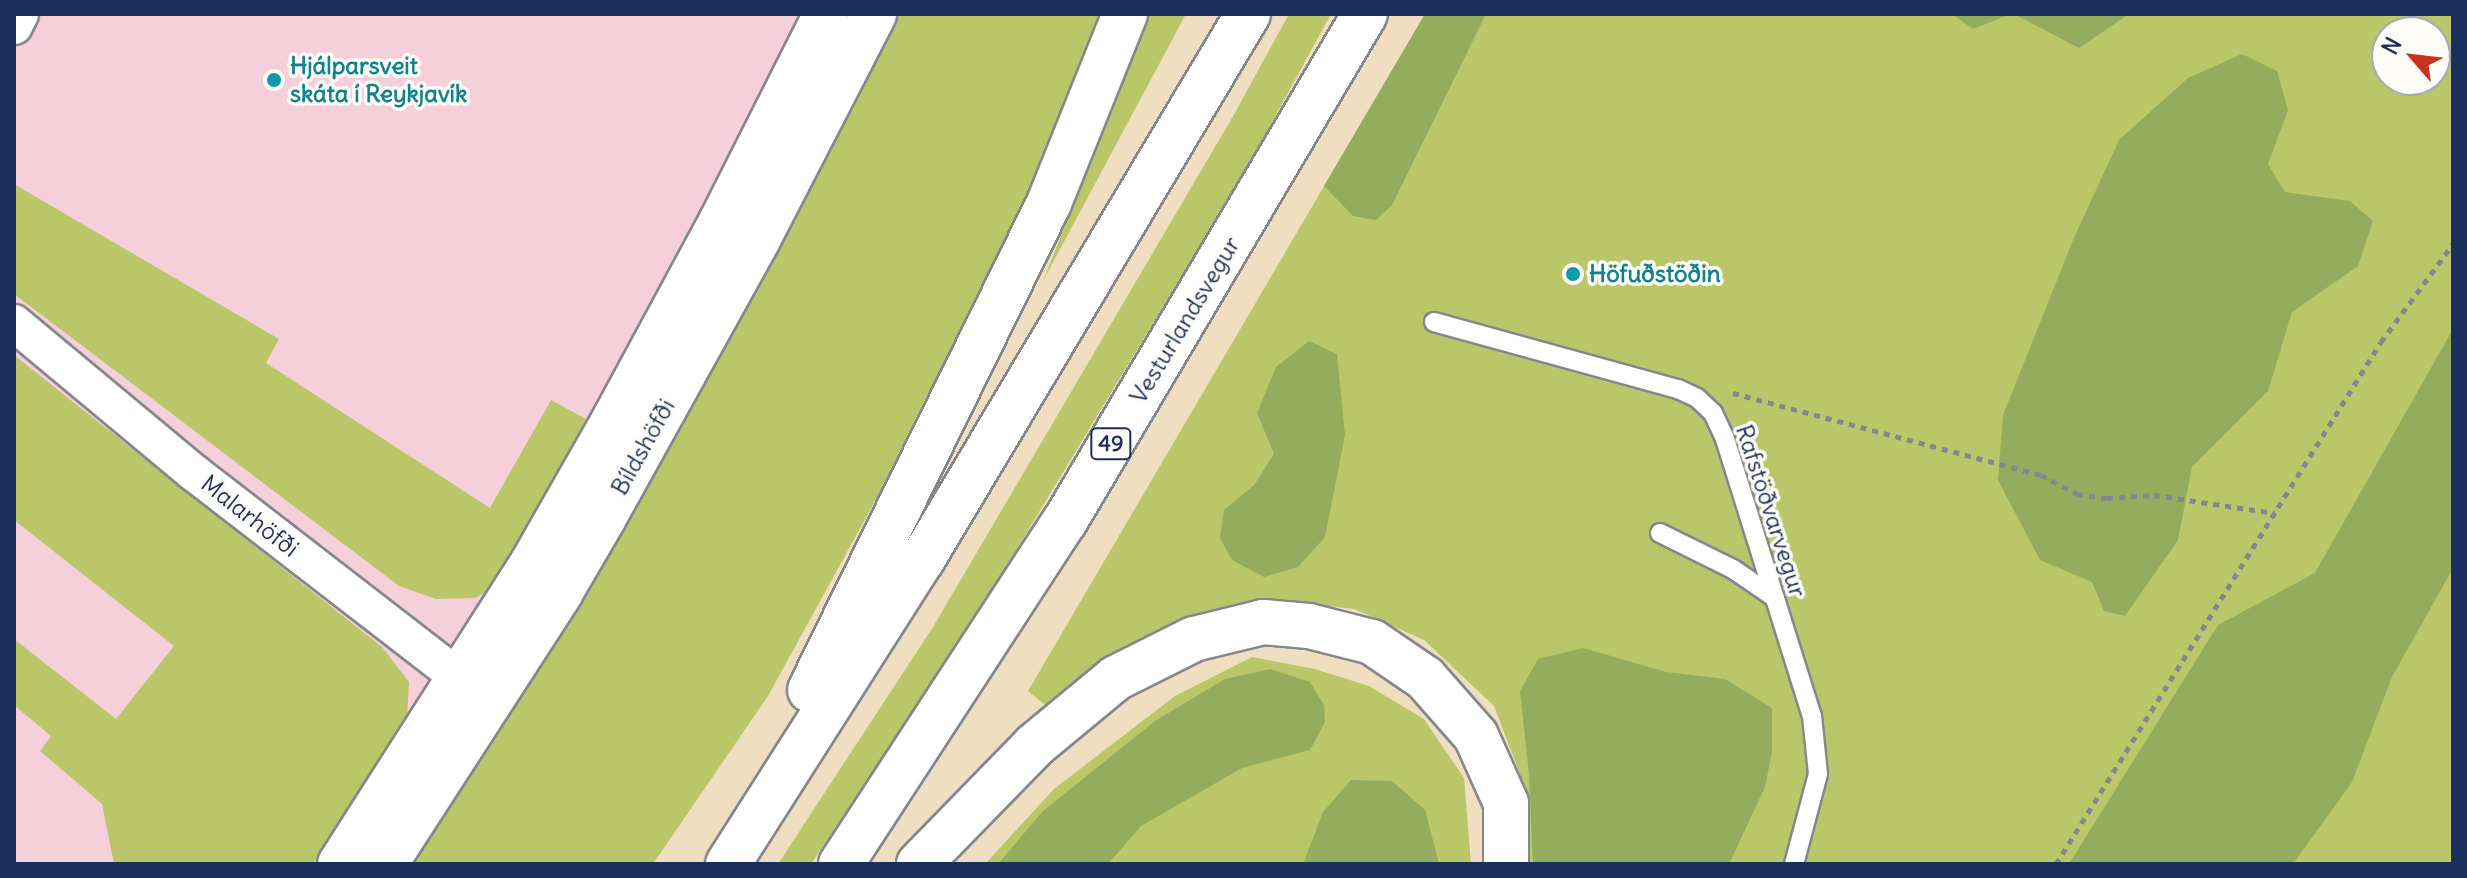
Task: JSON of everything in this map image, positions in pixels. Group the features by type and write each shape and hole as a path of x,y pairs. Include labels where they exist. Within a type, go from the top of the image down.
{"main road":[{"name":"Bíldshöfði","path":"385,864 474,690 533,562 722,220 826,14"},
{"name":"Bíldshöfði","path":"340,864 474,690 560,593 758,239 874,14"},
{"path":"726,864 1049,203 1125,14"},
{"path":"726,864 922,560 1248,14"},
{"name":"Vesturlandsvegur","path":"841,864 1065,521 1365,14"},
{"path":"919,864 1035,745 1116,678 1194,639 1263,622 1309,626 1372,642 1425,678 1476,736 1506,803 1506,864"}],"street":[{"path":"14,26 20,14"},
{"name":"Malarhöfði","path":"14,323 205,482 474,690"}],"lane":[{"path":"1434,322 1678,389 1697,398"},
{"name":"Rafstöðvarvegur","path":"1697,398 1713,413 1725,439 1812,716 1818,774 1794,864"},
{"path":"1660,533 1733,569 1775,598"}],"path":[{"path":"2056,864 2381,342 2453,244"},
{"path":"1697,398 1722,390 2041,475 2077,494 2107,498 2154,495 2275,513"}],"shaded area":[{"path":"14,14 848,14 821,68 362,864 14,864"}],"green space":[{"path":"891,14 1111,14 985,301 768,696 653,864 405,864 467,773 691,407"},
{"path":"1149,14 1186,14 1043,281"},
{"path":"1289,14 1331,14 1251,161 960,643 811,864 778,864 933,627 1232,118"},
{"path":"1425,14 2453,14 2453,864 1523,864 1526,850 1520,774 1494,706 1424,640 1354,609 1276,600 1183,620 1051,710 1028,691"},
{"path":"1425,14 1486,14 1392,205 1376,220 1353,216 1324,186"},
{"path":"1952,14 2011,14 1973,29"},
{"path":"2014,14 2129,14 2079,48"},
{"path":"2242,54 2277,71 2288,110 2268,164 2285,192 2350,201 2373,221 2358,266 2292,312 2268,391 2192,467 2178,540 2125,616 2104,611 2092,582 2040,560 1998,480 2003,415 2073,240 2119,140 2188,78"},
{"path":"14,184 279,339 266,363 490,508 551,400 597,425 502,583 475,598 436,599 399,586 14,294"},
{"path":"2453,329 2453,568 2392,677 2352,782 2293,864 2069,864 2218,625 2315,573"},
{"path":"1309,341 1337,354 1345,435 1325,537 1298,567 1264,577 1232,560 1220,538 1224,510 1254,485 1274,454 1257,413 1276,367"},
{"path":"14,355 382,647 409,682 407,720 313,864 114,864 102,804 40,751 51,736 14,705 14,639 116,719 174,646 14,520"},
{"path":"1583,648 1666,672 1725,679 1772,708 1772,752 1765,787 1729,864 1533,864 1529,774 1520,691 1538,659"},
{"path":"1252,657 1315,669 1369,686 1424,719 1464,778 1471,864 985,864 1054,789 1175,696"},
{"path":"1270,669 1310,682 1324,705 1325,722 1310,750 1242,768 1141,826 1108,864 998,864 1043,811 1155,721 1225,679"},
{"path":"1351,780 1392,781 1425,810 1439,864 1303,864 1323,812"}],"place":[{"name":"Hjálparsveit skáta í Reykjavík","path":"274,80"},
{"name":"Höfuðstöðin","path":"1573,274"}]}
